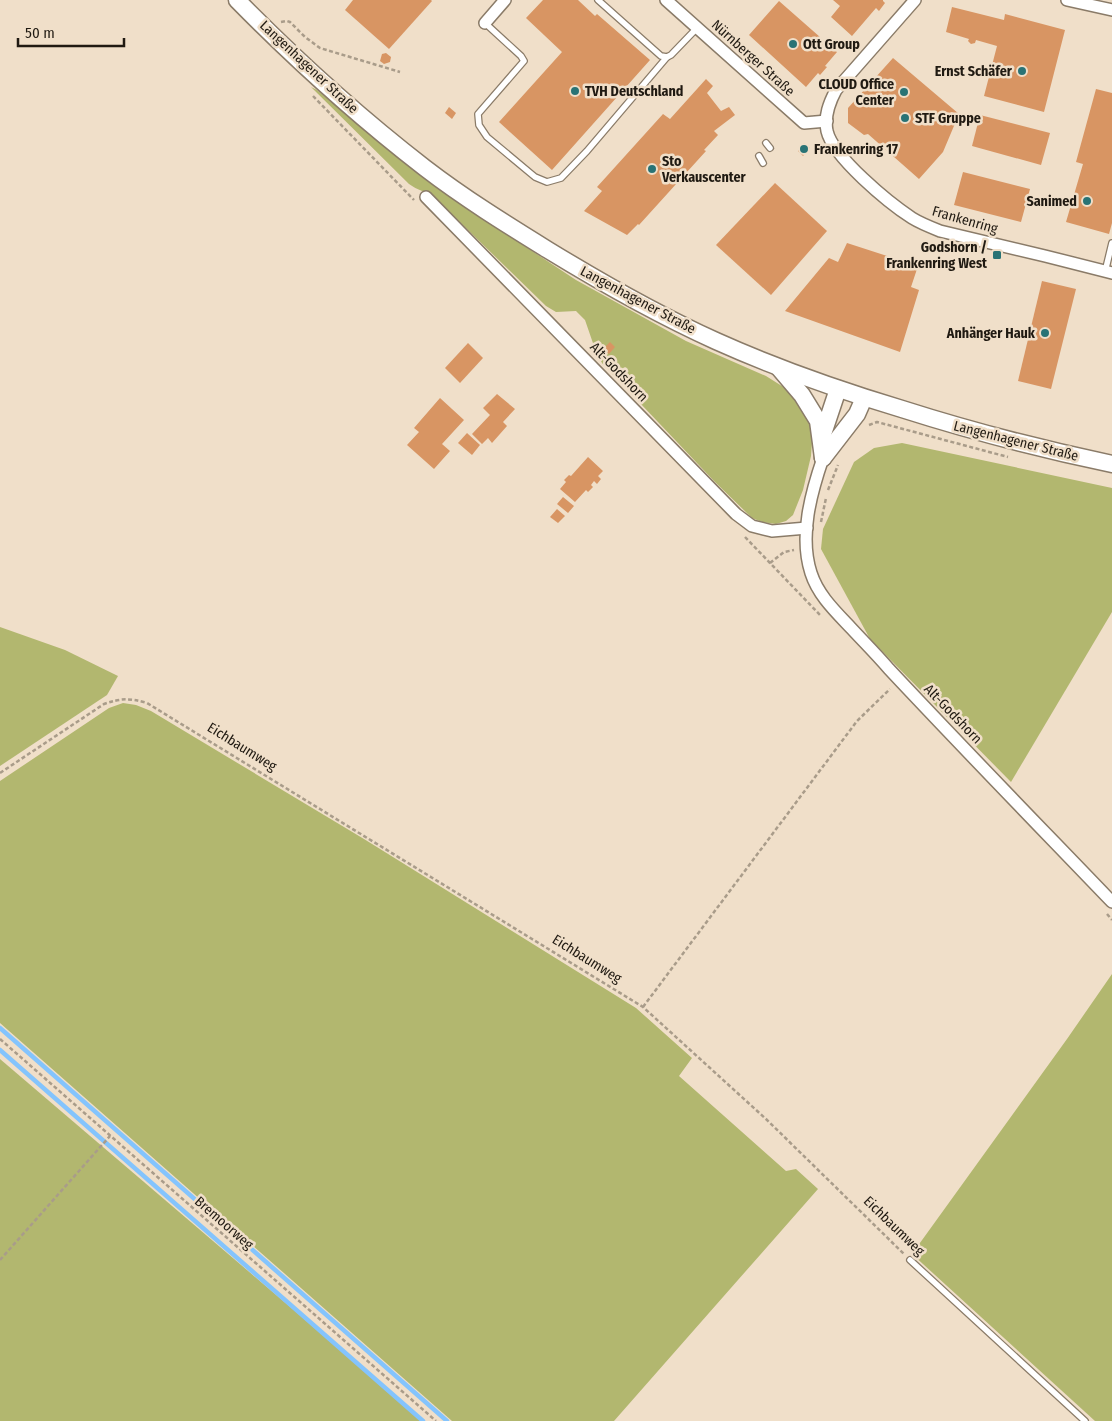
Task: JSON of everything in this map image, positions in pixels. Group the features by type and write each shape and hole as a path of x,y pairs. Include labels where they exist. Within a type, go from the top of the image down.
{"main road":[{"name":"Langenhagener Straße","path":"237,0 365,120 427,170 495,217 586,273 656,312 717,341 864,398 960,426 1112,464"},
{"path":"778,366 802,395 818,421 823,458"},
{"path":"821,441 838,389"},
{"path":"823,458 857,414 864,398"}],"street":[{"path":"485,23 505,0"},
{"name":"Nürnberger Straße","path":"666,0 804,123 826,121"},
{"path":"826,121 829,103 836,90 914,0"},
{"path":"1075,1 1112,10"},
{"name":"Frankenring","path":"826,121 827,132 845,161 894,206 914,219 940,231 1108,273"},
{"name":"Alt-Godshorn","path":"422,200 736,514 752,526 772,531 807,528"},
{"name":"Alt-Godshorn","path":"823,458 812,489 807,528 810,571 817,589 832,608 899,680 1112,902"}],"lane":[{"path":"598,0 626,21 661,56 667,57"},
{"path":"485,23 524,61 478,114 479,125 487,137 508,155 535,176 547,182 561,178 593,144 667,57 698,28"},
{"path":"759,156 763,163"},
{"path":"1108,273 1112,243"},
{"name":"Eichbaumweg","path":"910,1260 1085,1421"}],"path":[{"path":"266,29 275,23 287,21 320,48 400,72"},
{"path":"309,92 422,200"},
{"path":"868,425 877,422 1010,457"},
{"path":"820,526 827,492 840,461"},
{"path":"770,563 784,552 807,547"},
{"path":"643,1007 857,721 899,680"},
{"name":"Eichbaumweg","path":"0,773 104,704 117,700 133,699 147,703 643,1007 766,1119 910,1260"},
{"name":"Bremoorweg","path":"0,1039 436,1421"},
{"path":"0,1260 110,1136"}],"green space":[{"path":"311,87 397,156 476,214 576,280 686,341 766,376 785,388 804,410 813,429 811,456 803,490 793,515 786,521 776,524 752,518 714,481 602,363 585,320 576,311 556,312 546,306 435,198 409,184"},
{"path":"902,443 1112,488 1112,612 1011,782 870,639 821,549 823,529 854,462 874,448"},
{"path":"0,627 65,650 118,676 107,695 0,766"},
{"path":"123,703 136,705 151,711 364,839 636,1008 692,1058 679,1076 786,1171 796,1169 818,1189 614,1421 452,1421 0,1023 0,781 109,708"},
{"path":"1112,974 1112,1421 1095,1421 912,1254"},
{"path":"0,1059 398,1399 423,1421 0,1421"}],"building":[{"path":"353,0 432,1 389,49 345,10"},
{"name":"TVH Deutschland","path":"543,0 578,0 650,60 552,170 499,122 562,52 526,18"},
{"path":"833,0 883,0 885,3 879,11 876,8 852,36 831,17 840,6"},
{"name":"Ott Group","path":"779,1 837,52 820,75 818,73 806,87 749,35"},
{"name":"Ernst Schäfer","path":"952,7 1004,20 1005,14 1065,30 1044,112 984,96 997,46 976,40 975,43 971,44 968,41 969,39 946,32"},
{"path":"386,53 391,57 390,62 384,64 380,61 382,54"},
{"path":"893,58 959,114 943,152 919,179 868,134 864,135 848,123 848,108"},
{"name":"Sto Verkauscenter","path":"706,79 713,86 707,93 721,111 729,107 735,115 714,131 718,135 704,150 706,151 639,225 627,235 584,211 602,191 597,187 663,114 670,119"},
{"path":"1096,89 1112,93 1112,223 1109,234 1066,222 1083,164 1076,162"},
{"path":"449,107 456,113 452,119 445,113"},
{"path":"980,115 1050,133 1041,165 972,146"},
{"name":"Frankenring 17","path":"804,143 810,148 803,156 798,151"},
{"path":"963,172 1030,189 1021,222 954,205"},
{"path":"775,183 827,231 771,295 716,245"},
{"path":"847,243 918,266 911,287 919,290 900,352 785,311 829,258 838,262"},
{"path":"1042,281 1076,289 1051,389 1018,381"},
{"path":"610,342 615,347 609,354 603,349"},
{"path":"468,343 483,358 460,383 445,368"},
{"path":"497,394 515,409 503,422 507,426 492,443 488,438 482,444 472,434 490,415 483,408"},
{"path":"440,398 464,420 442,444 450,451 434,469 407,445 419,432 414,428"},
{"path":"467,433 480,445 472,455 458,443"},
{"path":"588,457 603,471 598,476 601,479 597,484 594,481 591,485 593,487 588,492 586,490 575,502 560,489 566,482 564,480 569,475 571,476"},
{"path":"563,497 574,506 568,513 557,504"},
{"path":"557,509 565,516 558,523 550,517"}],"waterway":[{"path":"0,1028 447,1421"},
{"path":"0,1050 423,1421"}],"place":[{"name":"Ott Group","path":"793,44"},
{"name":"Ernst Schäfer","path":"1022,71"},
{"name":"TVH Deutschland","path":"575,91"},
{"name":"CLOUD Office Center","path":"904,92"},
{"name":"STF Gruppe","path":"905,118"},
{"name":"Frankenring 17","path":"804,149"},
{"name":"Sto Verkauscenter","path":"652,169"},
{"name":"Sanimed","path":"1087,201"},
{"name":"Godshorn / Frankenring West","path":"997,255"},
{"name":"Anhänger Hauk","path":"1045,333"}]}
